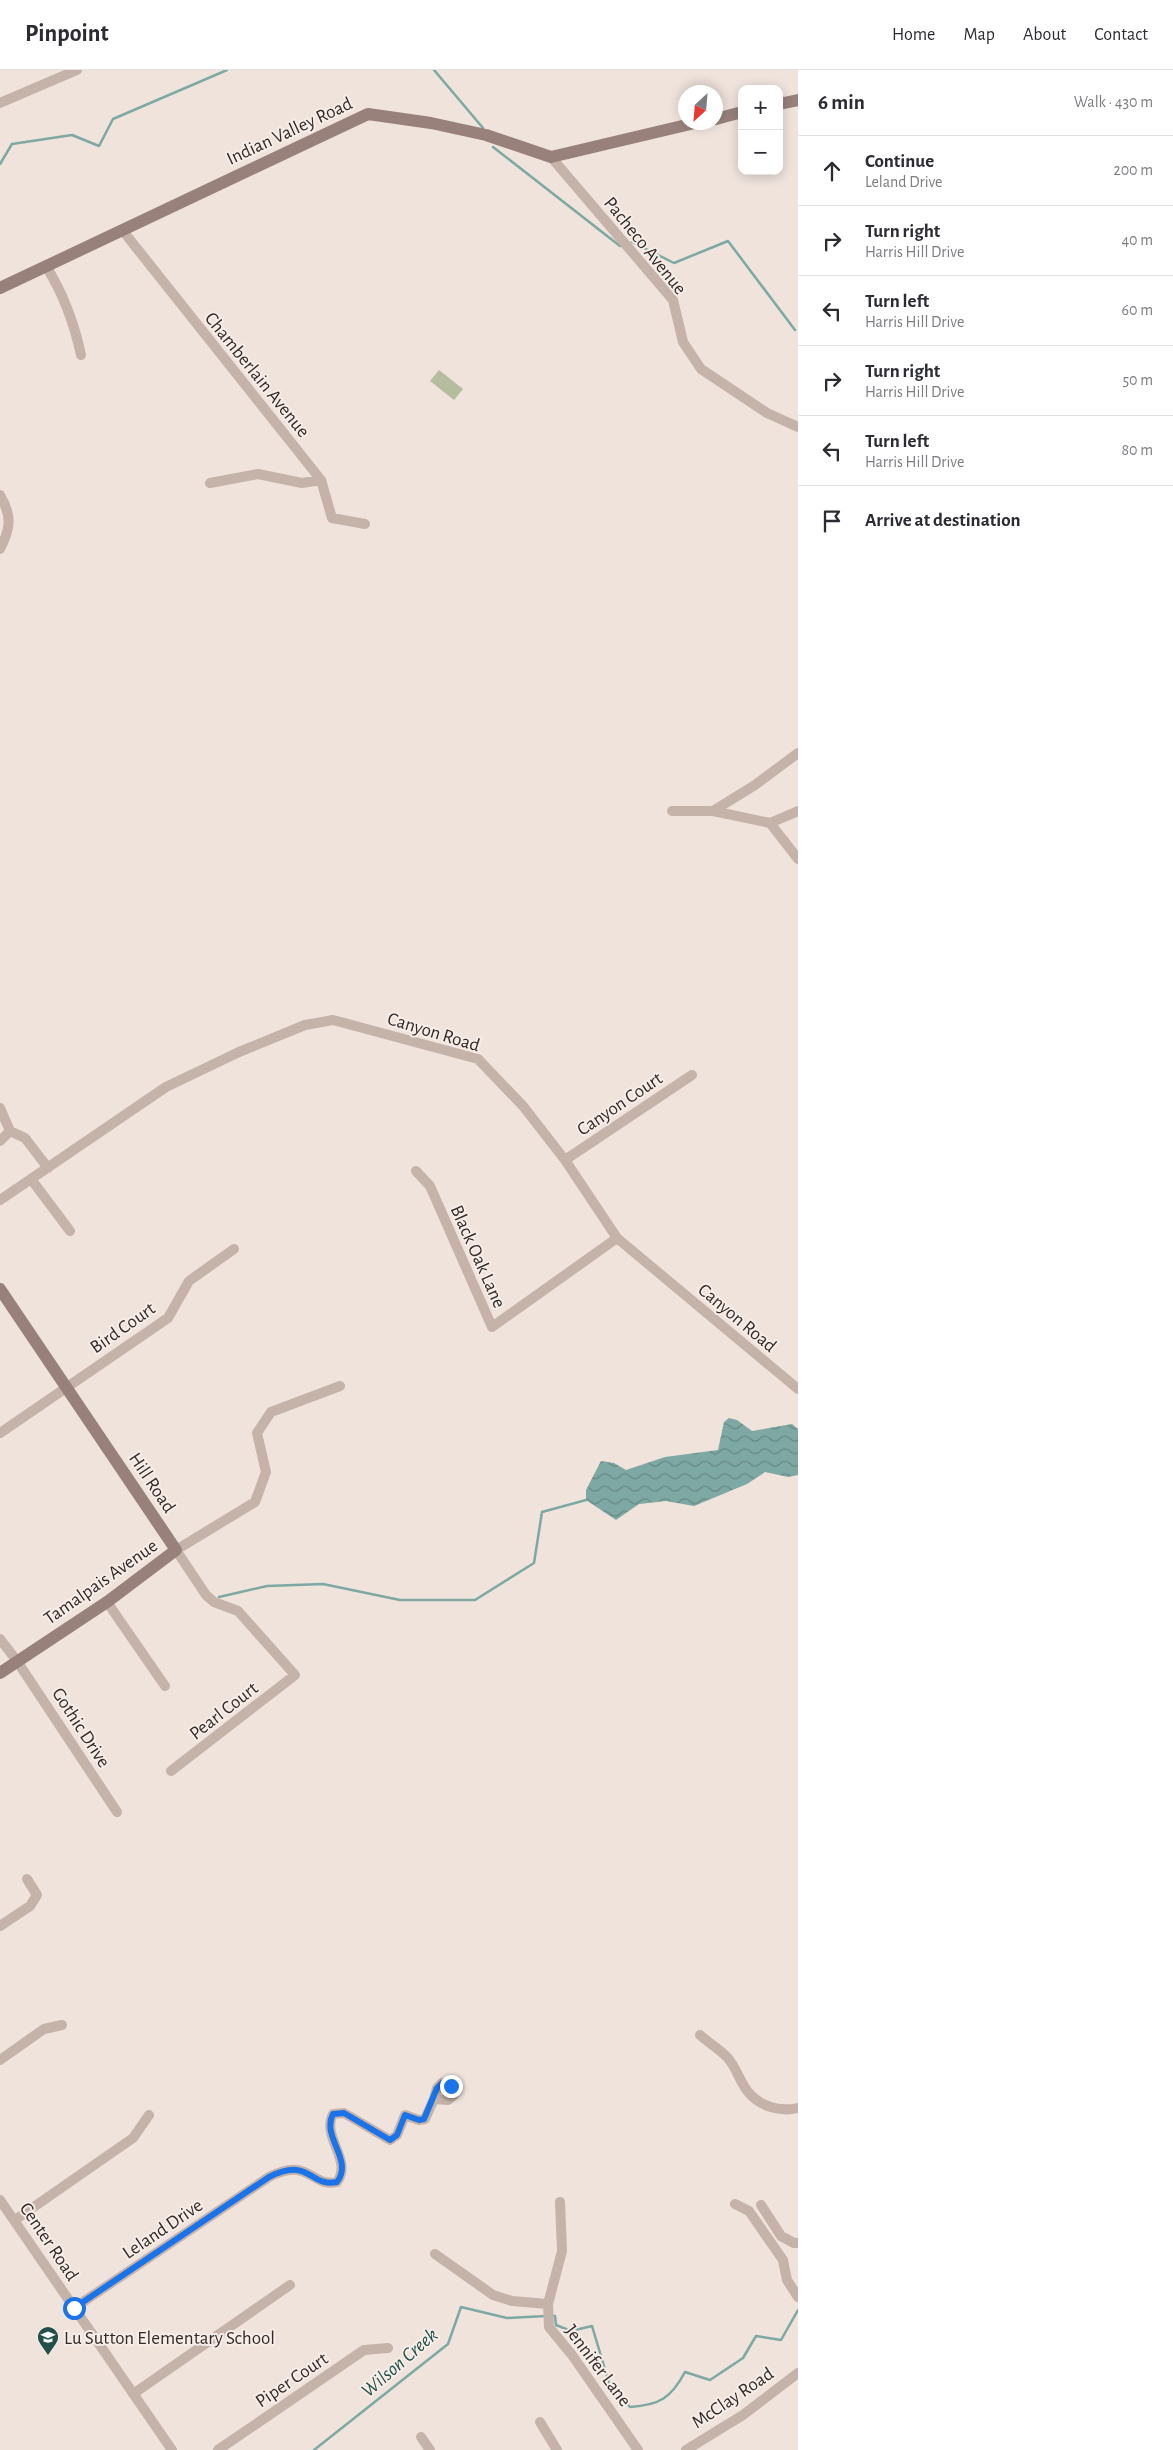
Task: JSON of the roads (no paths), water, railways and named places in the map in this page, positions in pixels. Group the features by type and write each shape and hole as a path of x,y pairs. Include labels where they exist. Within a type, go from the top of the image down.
{"street":[{"path":"0,103 77,70"},
{"path":"783,103 798,100"},
{"path":"723,117 738,113"},
{"name":"Indian Valley Road","path":"0,288 368,114 431,122 486,135 551,157"},
{"path":"551,157 678,127"},
{"name":"Pacheco Avenue","path":"551,157 672,300 683,342 702,368 767,413 798,427"},
{"name":"Chamberlain Avenue","path":"123,231 321,480 332,518 365,524"},
{"path":"46,266 60,290 73,321 81,355"},
{"path":"210,483 258,474 302,483 321,480"},
{"path":"0,495 9,511 8,530 0,549"},
{"path":"713,811 755,785 798,753"},
{"path":"672,811 713,811 770,823 798,811"},
{"path":"770,823 798,860"},
{"name":"Canyon Road","path":"0,1200 166,1088 234,1054 305,1025 333,1020 478,1059 523,1106 566,1160 617,1238 798,1389"},
{"name":"Canyon Court","path":"566,1160 692,1075"},
{"path":"0,1108 10,1131 25,1138 48,1168"},
{"path":"0,1141 10,1131"},
{"name":"Black Oak Lane","path":"416,1171 430,1186 492,1327 617,1238"},
{"path":"31,1179 70,1231"},
{"name":"Bird Court","path":"0,1433 168,1318 189,1281 234,1249"},
{"name":"Hill Road","path":"1,1294 206,1595 214,1602 238,1611 296,1675"},
{"name":"Tamalpais Avenue","path":"0,1673 107,1602 176,1550 255,1502 266,1472 257,1433 271,1412 340,1386"},
{"path":"107,1602 165,1686"},
{"name":"Gothic Drive","path":"0,1639 17,1661 117,1812"},
{"name":"Pearl Court","path":"171,1771 296,1675"},
{"path":"0,1926 30,1906 36,1895 27,1879"},
{"path":"0,2060 44,2029 62,2024"},
{"path":"700,2036 726,2057 738,2071 749,2094 774,2109 788,2110 798,2108"},
{"name":"Leland Drive","path":"74,2308 269,2177 284,2170 298,2169 325,2182 337,2182 342,2169 330,2133 330,2121 333,2114 344,2113 390,2140 397,2135 405,2115 419,2120 424,2119 434,2099"},
{"path":"16,2220 133,2138 149,2115"},
{"name":"Center Road","path":"0,2200 16,2220 172,2450"},
{"name":"Jennifer Lane","path":"560,2202 562,2251 548,2307 549,2327 572,2355 638,2450"},
{"path":"734,2204 749,2211 782,2260 787,2280 798,2297"},
{"path":"761,2205 781,2236 794,2244 798,2243"},
{"path":"435,2254 493,2295 512,2301 548,2307"},
{"path":"133,2394 290,2286"},
{"name":"Piper Court","path":"218,2450 364,2350 388,2348"},
{"name":"McClay Road","path":"686,2450 736,2420 798,2373"},
{"path":"540,2422 558,2450"},
{"path":"421,2437 430,2450"}],"water":[{"path":"729,1418 737,1420 752,1431 792,1424 798,1429 798,1475 788,1477 765,1472 747,1484 694,1506 666,1501 639,1504 616,1520 586,1500 586,1490 601,1461 614,1463 626,1470 665,1457 718,1450 724,1422"}],"waterway":[{"path":"0,164 12,144 72,135 99,146 113,119 227,70"},
{"path":"434,70 483,128"},
{"path":"493,147 620,246"},
{"path":"632,242 674,263 728,241 795,330"},
{"path":"219,1597 267,1586 323,1584 400,1600 475,1600 534,1563 542,1512 586,1500"},
{"name":"Wilson Creek","path":"314,2450 448,2344 461,2307 507,2318 546,2316"},
{"name":"Wilson Creek","path":"551,2316 555,2316 556,2325 571,2331 592,2326 609,2383 630,2407 657,2402 664,2398 675,2388 685,2372 710,2380 743,2358 756,2336 781,2340 798,2310"}],"place":[{"name":"Lu Sutton Elementary School","path":"48,2356"}]}
